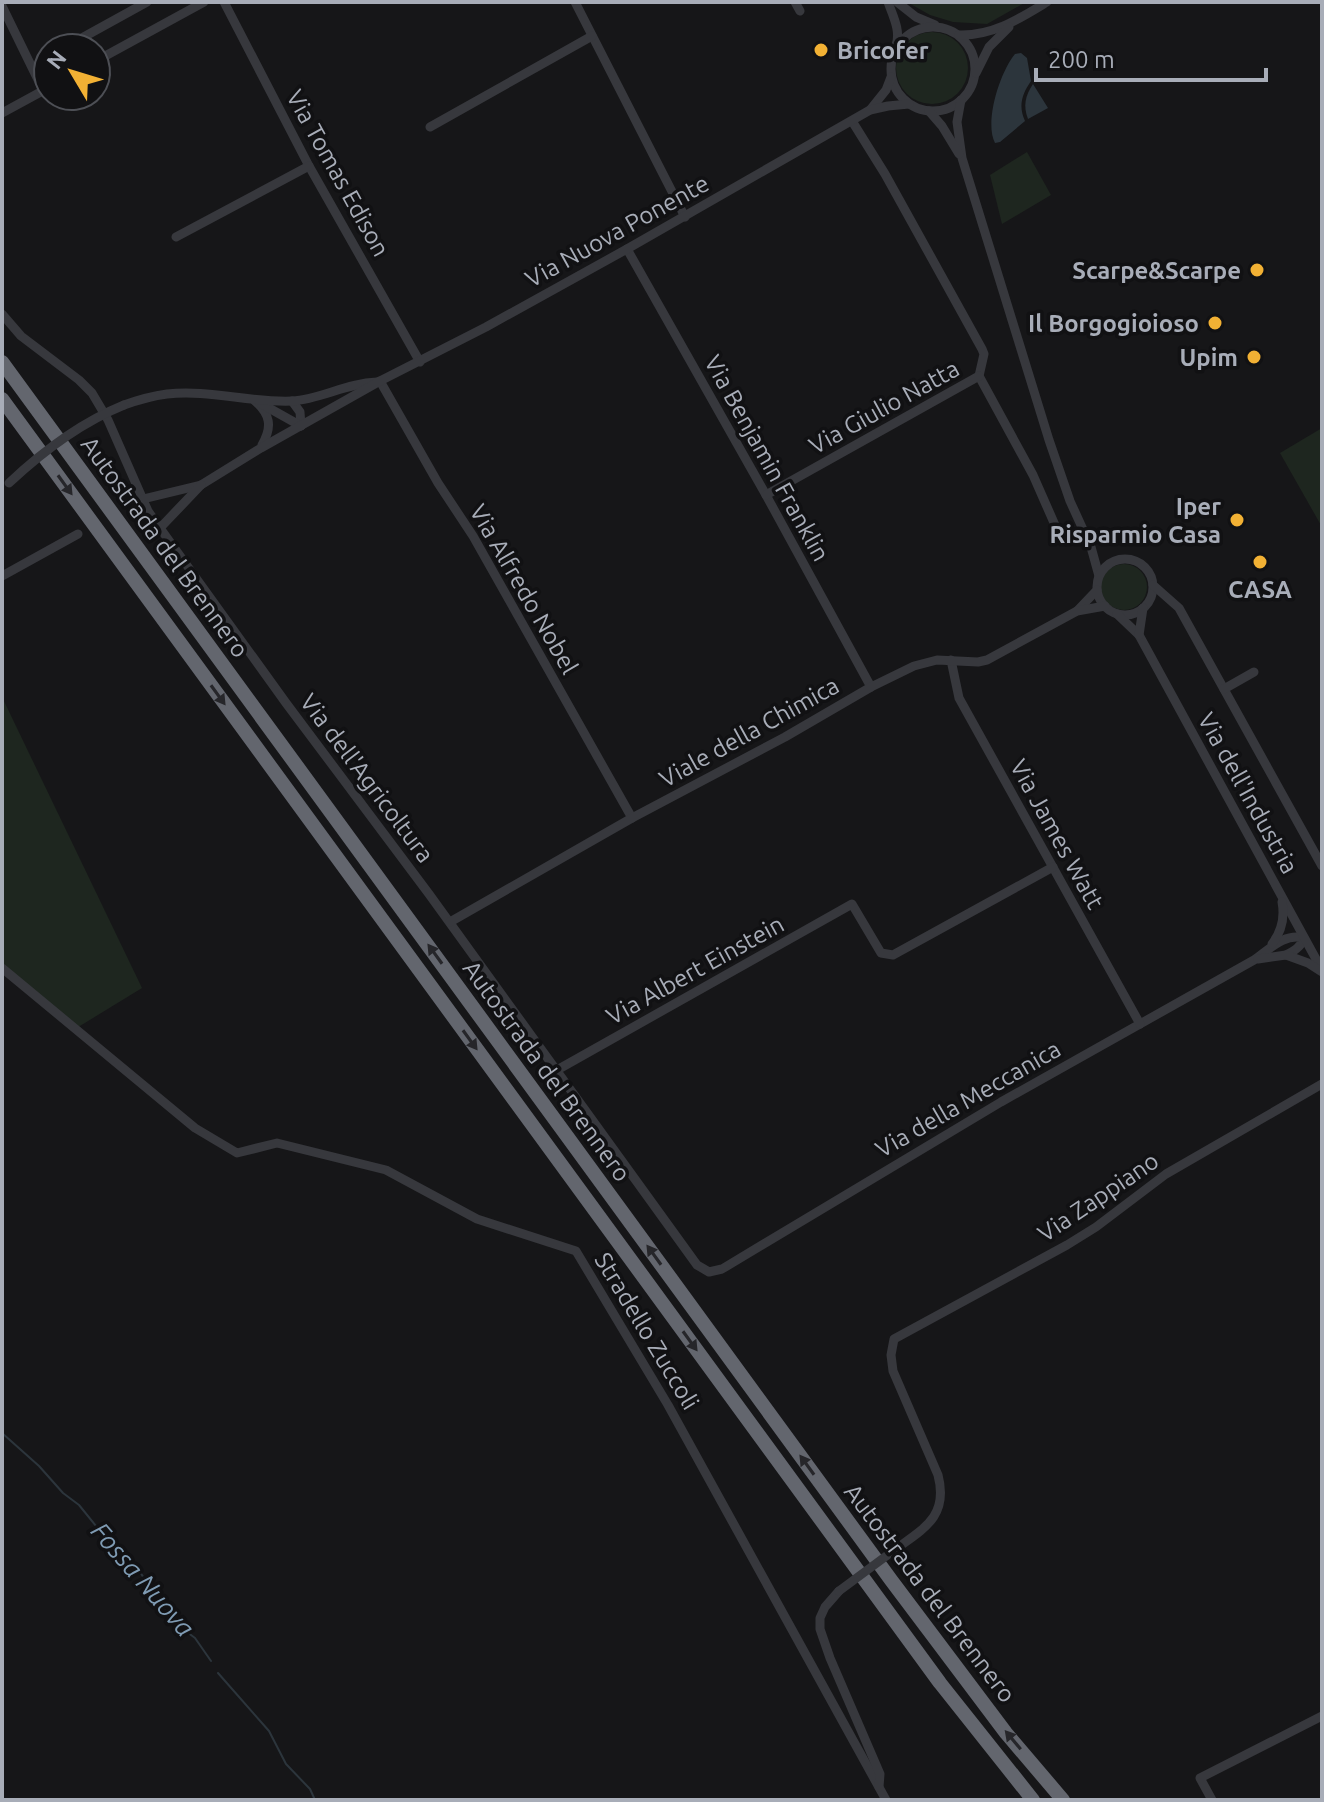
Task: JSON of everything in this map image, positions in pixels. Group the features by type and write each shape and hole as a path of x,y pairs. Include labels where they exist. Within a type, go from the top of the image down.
{"highway":[{"name":"Autostrada del Brennero","path":"2,362 891,1580 1006,1733 1063,1800"},
{"name":"Autostrada del Brennero","path":"2,399 940,1683 1033,1800"}],"street":[{"path":"93,32 147,2"},
{"path":"112,52 204,2"},
{"name":"Via Tomas Edison","path":"224,2 309,166 420,362"},
{"path":"575,2 685,217"},
{"path":"888,2 898,38 890,67 891,77 897,92 909,104 922,110 946,109 961,100 970,89 989,47 1012,23"},
{"path":"897,2 916,17 959,35 972,53 974,76"},
{"path":"959,35 983,34 1012,23 1047,2"},
{"path":"2,6 32,63"},
{"path":"896,48 903,38 914,31 938,27"},
{"path":"430,127 592,36"},
{"name":"Via Nuova Ponente","path":"870,110 886,90 891,77"},
{"path":"2,113 32,97"},
{"path":"961,100 957,122 962,158 1062,477 1091,547 1099,576"},
{"name":"Via Nuova Ponente","path":"201,485 380,381 685,217 870,110 909,104"},
{"path":"929,111 962,158"},
{"path":"852,121 885,174 982,349 984,354 979,376 1033,475 1055,525"},
{"path":"176,237 309,166"},
{"name":"Via Benjamin Franklin","path":"627,249 871,687"},
{"name":"Via dell'Agricoltura","path":"2,314 29,344 92,393 160,528 697,1265 704,1269"},
{"name":"Via Giulio Natta","path":"766,495 979,376"},
{"name":"Via Nuova Ponente","path":"5,486 28,466 106,412 143,399 169,394 194,394 292,401 351,385 380,381"},
{"name":"Via Alfredo Nobel","path":"380,381 438,483 473,536 632,818"},
{"path":"325,394 335,407"},
{"path":"254,400 301,426"},
{"path":"254,400 263,408 269,423 261,448"},
{"path":"292,401 300,412 301,426"},
{"path":"143,499 201,485"},
{"path":"160,528 201,485"},
{"path":"2,576 78,534"},
{"path":"1091,547 1114,560"},
{"path":"1179,608 1162,602 1145,606 1131,614 1117,614 1099,599 1097,590 1102,569 1114,560 1123,558 1141,564 1149,573 1153,585 1179,608 1322,866"},
{"path":"1139,635 1153,585"},
{"name":"Viale della Chimica","path":"450,922 871,687 927,662 987,660 1077,611 1097,590"},
{"name":"Viale della Chimica","path":"1077,611 1105,606"},
{"name":"Via dell'Industria","path":"1117,614 1139,635 1322,971"},
{"name":"Via James Watt","path":"951,660 959,698 1140,1024"},
{"path":"1224,689 1254,672"},
{"name":"Via Albert Einstein","path":"557,1070 852,904 881,953 893,955 1053,867"},
{"name":"Via della Meccanica","path":"1254,960 1271,945 1281,929 1284,913 1281,896"},
{"name":"Via della Meccanica","path":"704,1269 709,1272 722,1269 1001,1102 1254,960 1288,937 1304,938"},
{"path":"1286,955 1296,950 1304,938"},
{"path":"1286,955 1322,971"},
{"name":"Via della Meccanica","path":"1254,960 1286,955"},
{"name":"Stradello Zuccoli","path":"2,968 195,1128 237,1153 277,1143 386,1170 477,1219 576,1251 668,1405 886,1800"},
{"name":"Via Zappiano","path":"879,1787 880,1774 830,1658 820,1629 820,1618 839,1591 931,1521 939,1508 941,1494 938,1475 893,1371 891,1355 894,1339 1067,1245 1166,1174 1322,1084"},
{"path":"1212,1800 1200,1778 1322,1716"}],"shaded area":[{"path":"907,2 1026,2 987,24 953,22 930,15"},
{"path":"939,32 958,42 966,54 966,82 958,94 946,102 925,104 906,94 898,82 896,61 906,42 918,34"},
{"path":"1021,53 1027,58 1031,81 1022,100 1025,121 995,143 991,123 995,97 1009,62 1015,54"},
{"path":"1033,84 1048,108 1028,119 1026,101"},
{"path":"1027,152 1051,195 1002,224 990,175"},
{"path":"1322,428 1322,527 1280,453"},
{"path":"1124,564 1140,571 1147,587 1140,603 1124,610 1108,603 1101,587 1108,571"},
{"path":"2,697 142,988 75,1029 2,973"}],"waterway":[{"name":"Fossa Nuova","path":"2,1433 79,1505 113,1547 129,1555 171,1620 195,1638 211,1661"},
{"name":"Fossa Nuova","path":"218,1673 269,1731 286,1764 310,1789 315,1800"}],"place":[{"name":"Bricofer","path":"821,50"},
{"name":"Scarpe&Scarpe","path":"1257,270"},
{"name":"Il Borgogioioso","path":"1215,323"},
{"name":"Upim","path":"1254,357"},
{"name":"Iper Risparmio Casa","path":"1237,520"},
{"name":"CASA","path":"1260,562"}]}
